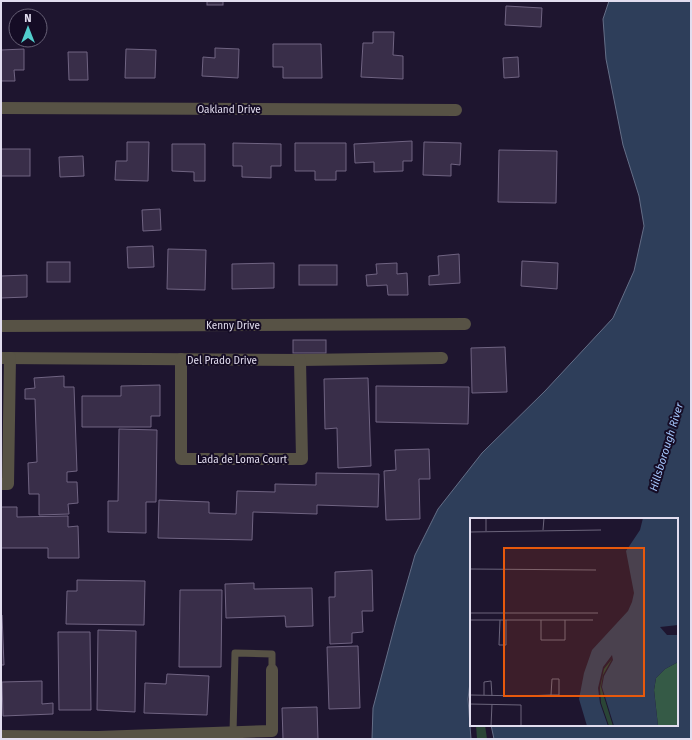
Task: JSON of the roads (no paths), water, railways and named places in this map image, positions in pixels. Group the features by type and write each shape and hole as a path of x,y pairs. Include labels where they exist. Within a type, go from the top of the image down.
{"street":[{"name":"Oakland Drive","path":"1,108 456,110"},
{"name":"Kenny Drive","path":"1,326 465,324"},
{"name":"Del Prado Drive","path":"6,358 300,360 442,358"},
{"path":"1,484 8,484 6,358"},
{"name":"Lada de Loma Court","path":"181,359 181,459 302,459 300,360"},
{"path":"1,736 98,738 272,731 272,670"}],"lane":[{"path":"233,733 234,653 272,654 272,670"}],"water":[{"name":"Hillsborough River","path":"609,1 691,1 691,739 494,739 491,726 678,726 678,518 470,518 470,682 468,699 471,739 372,739 373,708 396,621 415,555 438,509 482,453 545,391 613,318 634,271 644,226 639,196 623,145 606,59 603,19"}]}
